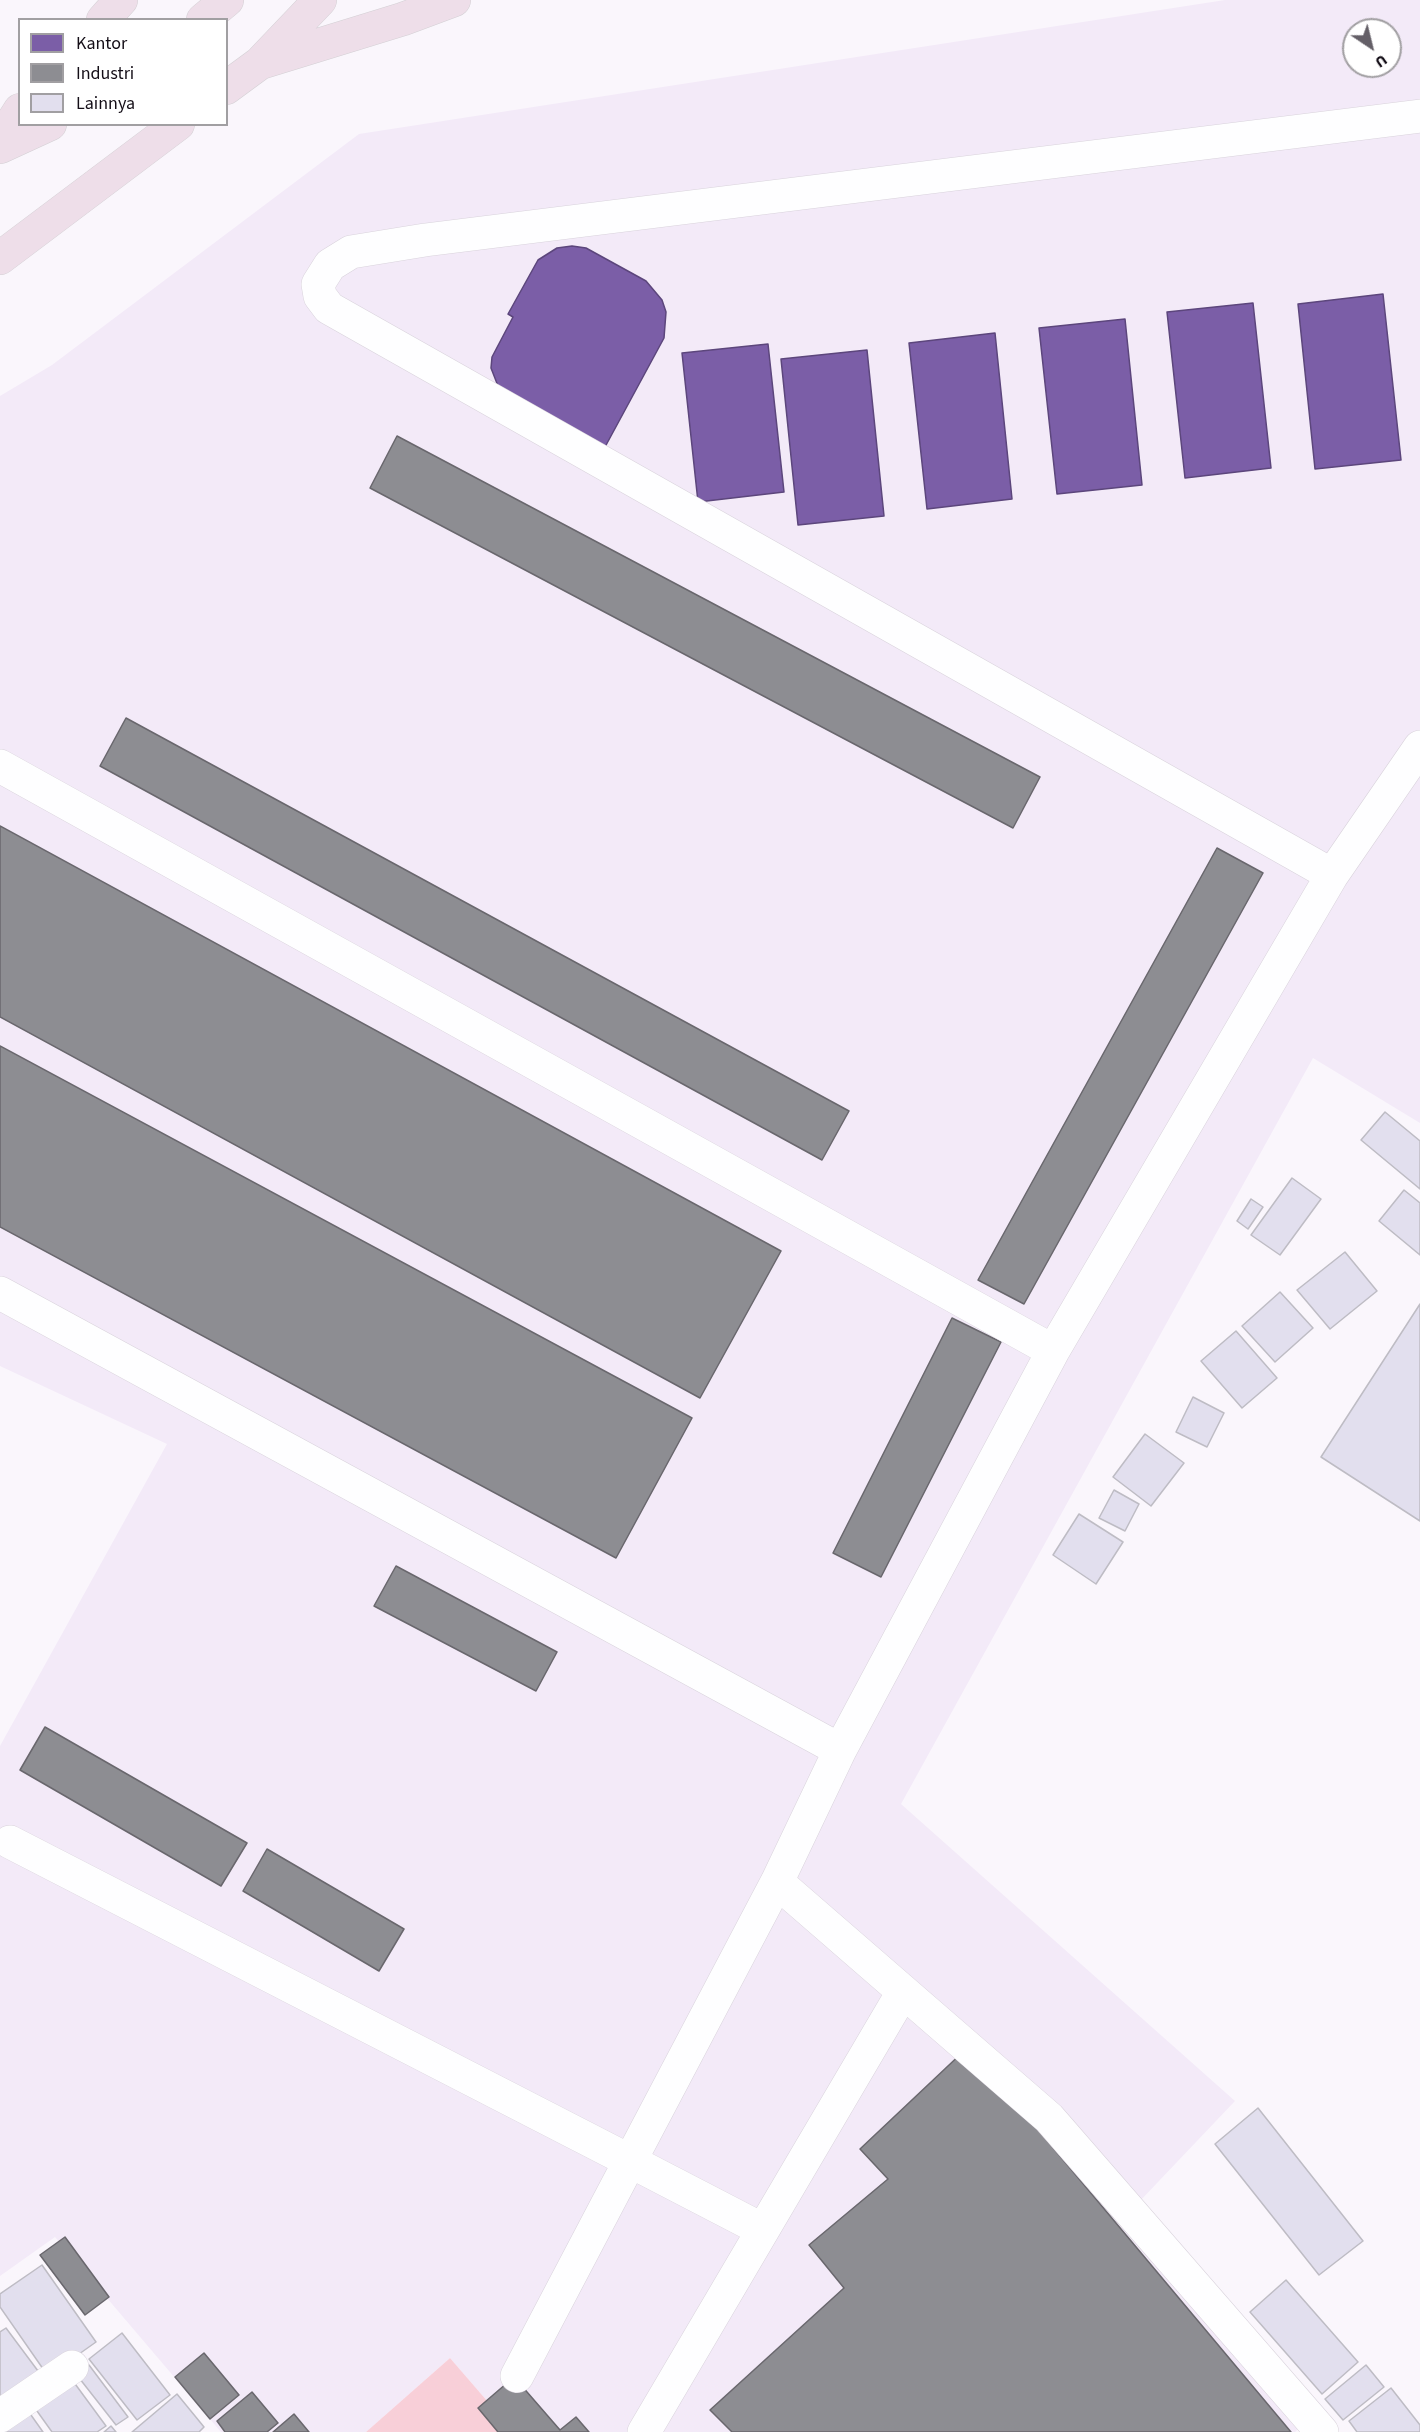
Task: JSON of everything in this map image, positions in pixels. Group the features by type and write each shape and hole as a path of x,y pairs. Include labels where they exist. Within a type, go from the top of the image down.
{"highway":[{"path":"105,18 121,0"},
{"path":"205,18 227,0"},
{"path":"228,87 260,63 320,0"},
{"path":"260,63 313,49 454,0"},
{"path":"0,141 18,113"},
{"path":"0,147 46,126"},
{"path":"0,258 175,126"}],"street":[{"path":"1332,875 328,308 320,296 318,284 330,265 351,252 425,240 1420,116"},
{"path":"517,2376 777,1882 840,1750 1053,1351 1332,875 1420,747"},
{"path":"0,766 1053,1351"},
{"path":"0,1293 840,1750"},
{"path":"10,1842 763,2230"},
{"path":"777,1882 1049,2118 1322,2432"},
{"path":"644,2432 903,1992"},
{"path":"0,2416 72,2367"}],"shaded area":[{"path":"1225,0 1420,0 1420,1123 1313,1058 901,1804 1235,2101 1120,2222 1304,2423 1295,2432 514,2432 450,2358 366,2432 221,2432 55,2237 0,2276 0,1746 167,1444 0,1366 0,396 52,365 359,134"},
{"path":"450,2358 514,2432 366,2432"}],"building: Kantor":[{"path":"572,246 586,248 646,281 662,300 666,312 664,338 605,447 498,386 491,368 492,357 513,317 508,314 538,260 557,248"},
{"path":"1383,294 1401,460 1315,469 1298,304"},
{"path":"1253,303 1271,468 1185,478 1167,312"},
{"path":"1125,319 1142,485 1057,494 1039,328"},
{"path":"995,333 1012,499 927,509 909,343"},
{"path":"768,344 784,492 698,502 682,353"},
{"path":"867,350 884,516 798,525 781,359"}],"building: Industri":[{"path":"397,436 1040,777 1013,828 370,488"},
{"path":"126,718 849,1111 822,1160 100,766"},
{"path":"0,826 781,1251 700,1398 0,1017"},
{"path":"1217,848 1263,873 1024,1304 978,1280"},
{"path":"0,1046 692,1418 616,1558 0,1227"},
{"path":"952,1318 1001,1342 881,1577 833,1553"},
{"path":"396,1566 557,1652 536,1691 374,1606"},
{"path":"45,1727 247,1843 221,1886 20,1770"},
{"path":"267,1849 404,1929 379,1971 243,1891"},
{"path":"966,2049 1018,2106 1291,2432 732,2432 710,2410 844,2288 809,2245 888,2179 860,2149"},
{"path":"65,2237 109,2297 85,2315 40,2255"},
{"path":"204,2353 239,2395 210,2419 175,2377"},
{"path":"514,2377 560,2430 576,2417 589,2432 498,2432 478,2408"},
{"path":"252,2392 278,2423 267,2432 225,2432 217,2421"},
{"path":"294,2414 309,2432 273,2432"}],"building: Lainnya":[{"path":"1385,1112 1420,1141 1420,1189 1361,1140"},
{"path":"1292,1178 1321,1199 1280,1255 1251,1235"},
{"path":"1404,1190 1420,1203 1420,1255 1379,1221"},
{"path":"1251,1199 1263,1207 1248,1229 1237,1221"},
{"path":"1345,1252 1377,1291 1330,1329 1297,1290"},
{"path":"1280,1292 1313,1328 1275,1362 1242,1326"},
{"path":"1420,1304 1420,1521 1321,1457"},
{"path":"1236,1331 1277,1378 1242,1408 1201,1361"},
{"path":"1193,1397 1224,1413 1207,1447 1176,1432"},
{"path":"1145,1434 1184,1463 1151,1506 1113,1477"},
{"path":"1114,1490 1139,1504 1125,1531 1099,1518"},
{"path":"1079,1514 1123,1542 1096,1584 1053,1555"},
{"path":"1258,2108 1363,2241 1319,2275 1215,2144"},
{"path":"42,2265 96,2342 48,2376 0,2307 0,2294"},
{"path":"1286,2280 1358,2362 1322,2394 1250,2312"},
{"path":"6,2328 41,2375 0,2406 0,2332"},
{"path":"122,2333 170,2395 137,2420 89,2359"},
{"path":"89,2365 128,2417 116,2425 76,2374"},
{"path":"1366,2365 1384,2387 1343,2420 1325,2399"},
{"path":"70,2377 106,2426 97,2432 52,2432 32,2404"},
{"path":"1391,2388 1420,2425 1420,2432 1357,2432 1349,2421"},
{"path":"177,2394 204,2427 199,2432 132,2432"},
{"path":"26,2408 43,2432 0,2432"},
{"path":"111,2426 116,2432 104,2432"}]}
